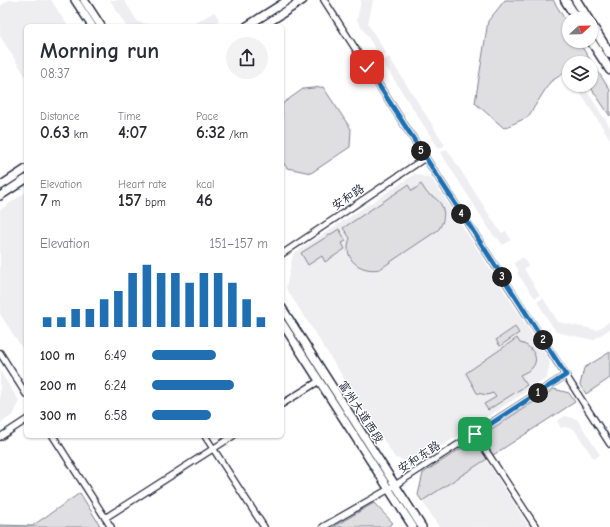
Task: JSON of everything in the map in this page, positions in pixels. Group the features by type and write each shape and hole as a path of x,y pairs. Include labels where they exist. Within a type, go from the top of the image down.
{"highway":[{"path":"565,0 573,12"},
{"path":"576,0 584,12"},
{"path":"598,35 610,54"},
{"path":"596,48 610,70"}],"main road":[{"path":"75,0 91,24"},
{"path":"84,0 100,24"},
{"path":"251,24 288,0"},
{"path":"266,24 303,0"},
{"path":"0,186 24,170"},
{"path":"0,196 24,180"},
{"name":"富州大道西段","path":"284,311 392,487 413,527"},
{"name":"富州大道西段","path":"284,325 319,381 392,487 422,527"}],"street":[{"path":"324,0 610,444"},
{"name":"安和路","path":"284,253 425,158"},
{"path":"0,353 24,391"},
{"name":"安和东路","path":"323,527 392,487 566,375"},
{"path":"284,403 319,381"},
{"path":"0,437 24,421"},
{"path":"475,434 536,527"},
{"path":"54,438 111,527"},
{"path":"207,438 264,527"},
{"path":"105,518 230,438"}],"shaded area":[{"path":"9,0 51,0 67,24 24,24 24,74 0,36 0,6"},
{"path":"110,0 124,0 138,22 147,24 125,24"},
{"path":"361,0 373,0 368,24 386,53 380,56 357,20"},
{"path":"505,0 553,0 562,15 562,48 583,48 588,56 562,56 562,74 550,82 528,117 504,128 475,103 488,21"},
{"path":"214,12 219,19 216,24 193,24"},
{"path":"389,57 445,145 439,149 382,61"},
{"path":"598,72 610,90 610,116 594,92 598,92"},
{"path":"323,87 351,129 350,147 311,173 287,168 284,164 284,103 303,89"},
{"path":"580,92 588,92 610,127 610,139"},
{"path":"447,149 501,233 506,231 511,240 503,245 497,237 495,238 444,158 441,152"},
{"path":"415,174 432,179 550,362 547,378 416,463 395,458 286,288 293,254"},
{"path":"421,184 427,193 439,201 443,209 443,218 441,226 438,230 380,269 375,270 364,268 354,263 349,254 348,247 350,238 343,228 408,185 412,191"},
{"path":"24,193 24,351 0,314 0,210"},
{"path":"339,229 346,241 342,243 345,249 325,262 322,256 308,265 301,253"},
{"path":"523,257 528,266 524,269 540,295 535,298 517,273 519,271 514,263"},
{"path":"543,298 558,322 597,330 610,321 610,329 593,340 556,332 537,302"},
{"path":"515,327 519,333 500,346 496,340"},
{"path":"517,338 520,343 528,346 534,352 535,356 535,364 532,368 520,375 527,385 488,410 484,404 496,397 493,393 487,395 477,393 466,373"},
{"path":"610,352 610,378 586,394 580,385 584,368"},
{"path":"0,371 19,401 14,414 0,424"},
{"path":"554,389 569,393 575,402 422,501 418,495 423,473"},
{"path":"565,416 577,419 600,455 594,459 574,429 564,427 561,428 557,421"},
{"path":"486,460 529,527 439,527 422,501"},
{"path":"80,493 101,527 0,527 0,525 32,526"},
{"path":"374,503 393,523 387,527 333,527"}],"route":[{"path":"367,67 566,375 475,434"}]}
